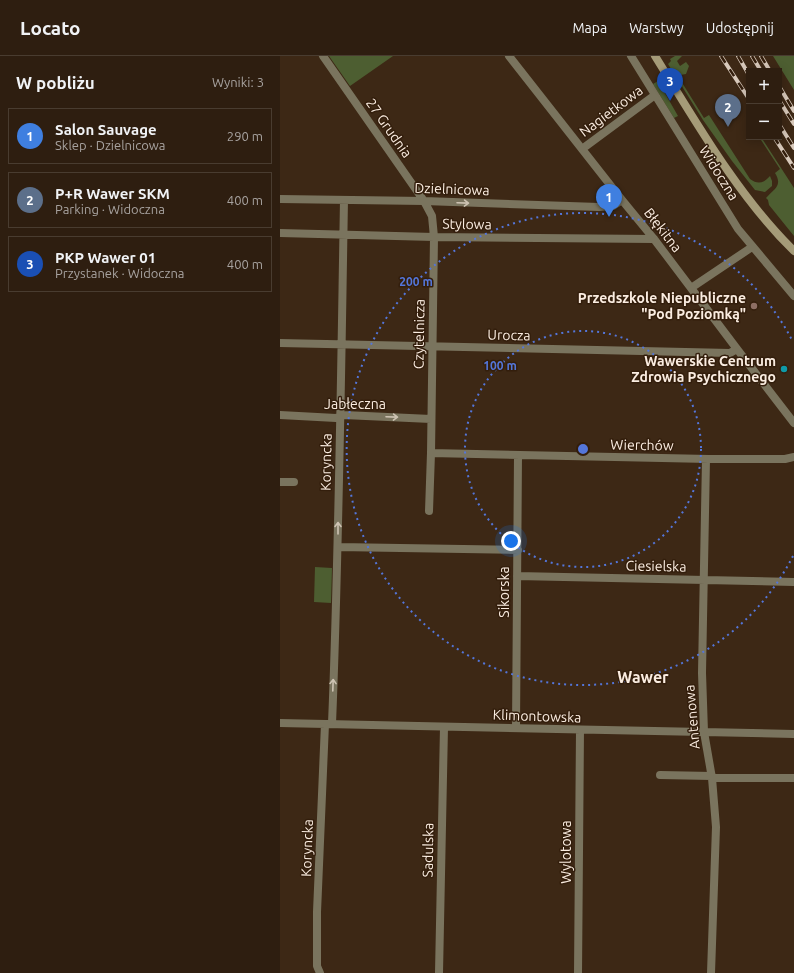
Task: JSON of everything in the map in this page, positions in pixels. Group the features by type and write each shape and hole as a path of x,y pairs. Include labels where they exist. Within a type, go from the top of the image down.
{"main road":[{"name":"Widoczna","path":"655,56 730,173 774,230 794,251"}],"street":[{"name":"27 Grudnia","path":"323,56 424,201 432,216"},
{"name":"Błękitna","path":"509,56 654,239 794,422"},
{"name":"Widoczna","path":"631,56 738,229 794,296"},
{"name":"Nagietkowa","path":"582,149 655,95"},
{"name":"Dzielnicowa","path":"280,199 424,201 599,207 613,206 622,200"},
{"name":"Koryncka","path":"320,973 317,966 317,912 338,547 340,344 344,200"},
{"name":"Czytelnicza","path":"429,511 434,237 432,216"},
{"name":"Stylowa","path":"280,233 434,237 654,239"},
{"path":"691,288 752,247"},
{"name":"Urocza","path":"280,343 730,353 737,349"},
{"name":"Jabłeczna","path":"280,415 431,418"},
{"name":"Wierchów","path":"431,453 785,460 794,457"},
{"name":"Sikorska","path":"516,728 518,455"},
{"name":"Antenowa","path":"706,459 702,673 704,732 712,777 716,827 711,973"},
{"path":"280,482 294,482"},
{"path":"338,547 518,550"},
{"name":"Ciesielska","path":"517,576 794,582"},
{"name":"Klimontowska","path":"280,724 794,734"},
{"name":"Sadulska","path":"439,973 444,727"},
{"name":"Wylotowa","path":"578,973 580,730"},
{"path":"660,776 794,778"}],"green space":[{"path":"329,56 393,56 350,86"},
{"path":"675,56 682,56 677,61 680,66 686,62 689,66 686,74 680,75 680,81 704,118 709,115 750,179 758,183 770,176 772,186 765,192 755,190 703,120 668,64 671,61 670,59"},
{"path":"773,56 794,56 794,90 782,71 782,68 780,68"},
{"path":"658,81 678,116 674,118 653,84"},
{"path":"761,140 763,140 794,188 794,236 769,205 766,198 778,184 775,173 780,169"},
{"path":"315,567 332,568 331,603 314,602"}],"railway":[{"path":"721,56 746,94"},
{"path":"738,56 746,70"},
{"path":"752,56 759,68"},
{"path":"761,56 768,68"},
{"path":"782,91 794,111"},
{"path":"782,104 794,124"},
{"path":"782,129 794,148"},
{"path":"776,140 794,168"}],"place":[{"name":"PKP Wawer 01","path":"670,101"},
{"name":"P+R Wawer SKM","path":"728,127"},
{"name":"Salon Sauvage","path":"609,217"},
{"name":"Przedszkole Niepubliczne \"Pod Poziomką\"","path":"754,306"},
{"name":"Wawerskie Centrum Zdrowia Psychicznego","path":"784,369"}],"district":[{"name":"Wawer","path":"643,677"}]}
